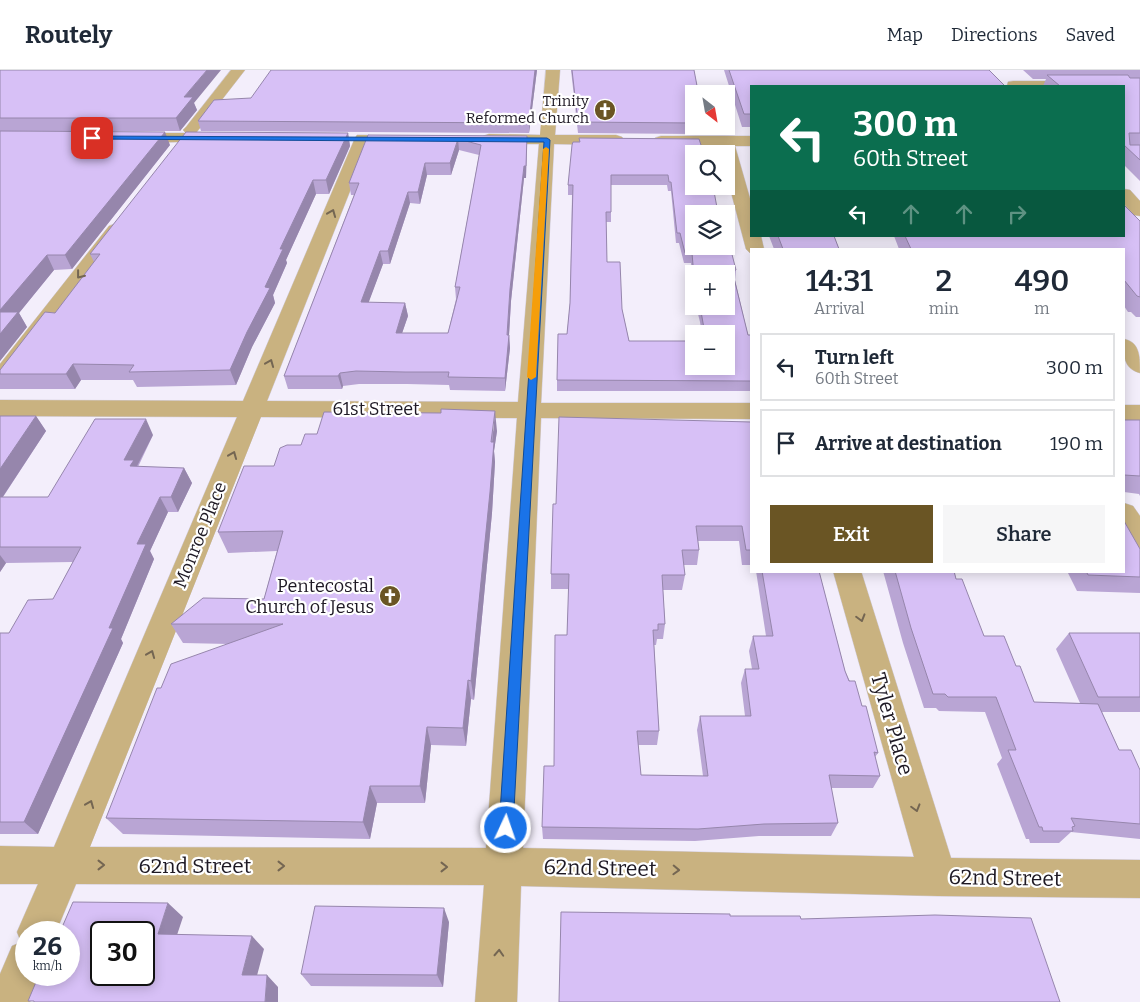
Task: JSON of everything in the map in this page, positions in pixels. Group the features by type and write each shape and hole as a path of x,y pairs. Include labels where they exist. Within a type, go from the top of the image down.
{"street":[{"path":"171,157 238,70"},
{"path":"496,1002 529,410 553,70"},
{"path":"1129,70 1140,79"},
{"path":"1010,82 1108,85"},
{"path":"1125,86 1140,86"},
{"path":"116,138 235,138"},
{"name":"Monroe Place","path":"42,921 252,408 372,138 343,138"},
{"path":"478,139 626,140"},
{"path":"646,141 750,141"},
{"path":"726,141 750,230"},
{"path":"1125,195 1140,210"},
{"path":"0,379 124,218"},
{"path":"1125,346 1140,366"},
{"name":"61st Street","path":"0,408 750,411"},
{"path":"1125,413 1140,413"},
{"path":"1125,514 1140,539"},
{"name":"Tyler Place","path":"848,573 938,877"},
{"name":"62nd Street","path":"0,865 504,867 938,877 1140,879"},
{"path":"9,1002 15,986"}],"building":[{"path":"0,70 207,70 184,97 193,97 176,118 0,118"},
{"path":"271,70 535,70 529,123 198,121 214,100 251,98"},
{"path":"572,70 694,70 697,85 685,85 685,123 578,122"},
{"path":"729,70 989,70 1004,85 750,85 750,114 744,114"},
{"path":"1047,75 1128,75 1130,78 1140,78 1140,133 1129,133 1130,145 1140,145 1140,160 1125,146 1125,85 1059,85"},
{"path":"0,131 165,132 65,255 47,255 0,310"},
{"path":"186,132 348,133 326,180 313,180 280,249 283,249 265,287 270,288 230,370 129,372 134,365 73,364 66,374 0,374 0,370 45,312 55,313 100,254 90,254"},
{"path":"368,135 527,136 526,166 524,166 510,289 507,335 509,335 505,378 448,377 449,372 356,371 340,373 338,376 284,376 359,183 349,183","holes":["458,139 481,145 455,287 460,287 448,333 396,333 405,303 361,302 380,251 388,251 408,192 418,192 425,163 450,163"]},
{"path":"579,138 699,139 701,145 685,145 685,195 715,195 717,205 685,205 685,253 680,233 677,233 671,182 669,182 668,175 611,175 611,212 606,212 607,262 620,262 622,309 629,341 685,341 685,375 735,375 735,325 703,325 702,315 735,315 735,282 748,335 750,335 750,381 557,380 558,334 567,334 570,303 573,185 568,185 573,142 580,142"},
{"path":"1125,206 1140,221 1140,297 1125,281 1125,248 911,248 905,237 1125,237"},
{"path":"778,237 834,237 839,248 783,248"},
{"path":"692,255 732,255 735,265 693,265"},
{"path":"0,312 18,312 0,334"},
{"path":"441,409 495,411 491,442 494,442 471,681 468,680 463,728 427,727 420,786 370,786 363,822 106,818 157,688 161,688 171,664 283,624 171,624 203,598 264,599 283,531 218,532 244,466 274,466 280,448 287,445 301,445 305,434 317,434 324,412 441,413"},
{"path":"0,416 36,416 0,469"},
{"path":"559,417 750,422 750,550 746,550 742,526 696,526 699,550 682,550 685,575 662,575 665,624 658,624 658,630 653,630 659,731 637,731 641,775 708,776 700,716 751,716 745,669 759,669 753,636 773,636 762,573 820,573 845,671 849,681 855,681 862,706 866,706 878,753 874,752 880,776 829,775 838,823 764,824 698,829 542,827 544,766 554,766 555,635 567,635 569,574 551,574 553,504 556,504"},
{"path":"95,419 146,419 124,460 134,460 130,466 184,468 171,497 160,497 137,544 146,544 109,628 113,628 24,822 0,822 0,633 9,633 28,600 53,599 81,547 0,547 0,497 48,497"},
{"path":"1125,420 1140,420 1140,476 1125,475"},
{"path":"1125,523 1140,549 1140,577 1088,575 1087,573 1125,573"},
{"path":"896,573 954,573 956,579 962,579 984,636 1004,636 1016,666 1020,666 1034,702 1098,704 1119,750 1131,750 1140,770 1140,824 1071,818 1075,826 1072,827 1073,831 1043,831 1042,827 1039,827 1008,750 1016,750 996,697 948,697 945,694 933,694 911,628"},
{"path":"1069,633 1140,633 1140,697 1098,697"},
{"path":"73,902 168,903 158,934 252,936 242,975 267,975 265,1002 28,1001 34,986 80,986 80,921 65,921"},
{"path":"315,906 444,908 437,975 301,974"},
{"path":"561,912 800,916 801,919 935,915 1031,918 1060,1002 559,1002"}],"slow traffic":[{"path":"531,377 546,149"}],"place":[{"name":"Trinity Reformed Church","path":"605,110"},
{"name":"Pentecostal Church of Jesus","path":"390,596"}],"route":[{"path":"92,138 547,140 530,399 506,828"}]}
